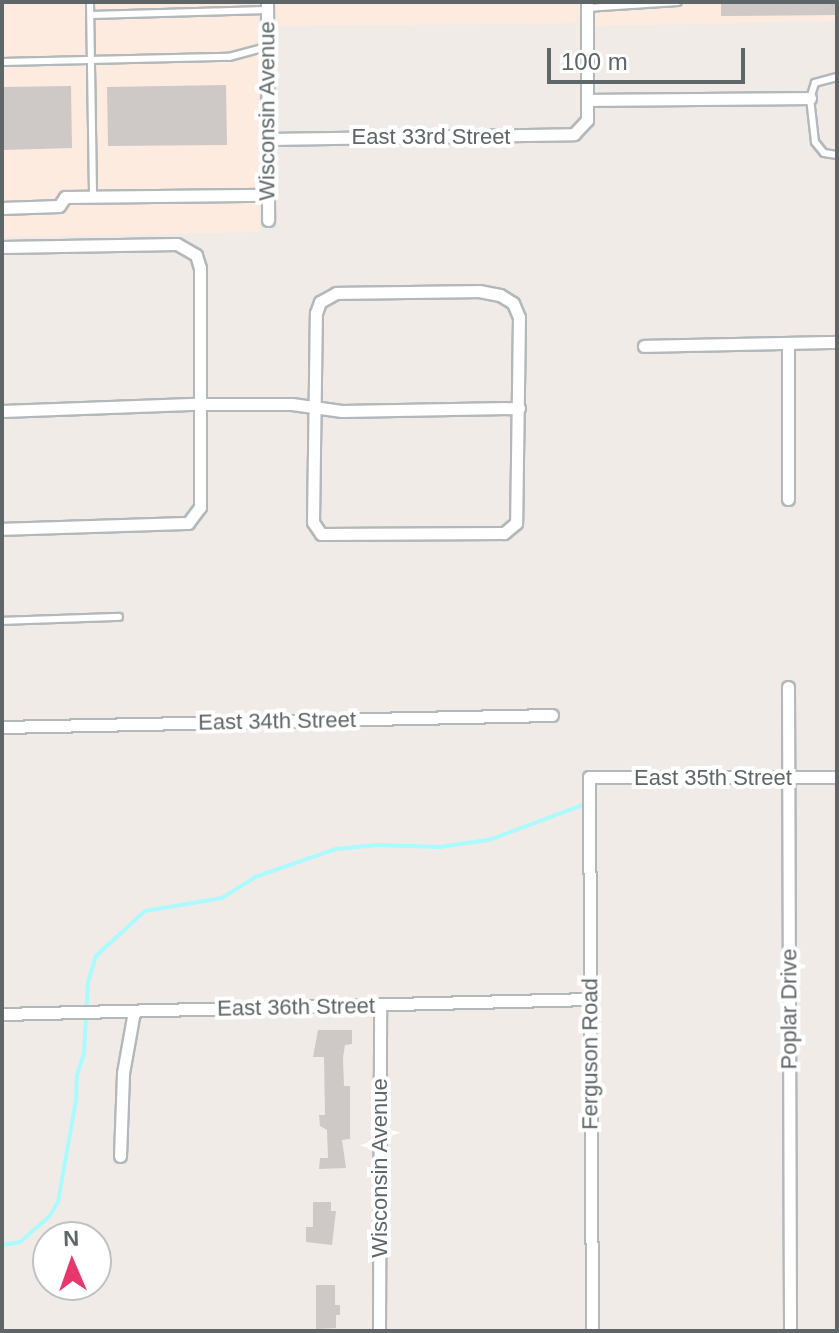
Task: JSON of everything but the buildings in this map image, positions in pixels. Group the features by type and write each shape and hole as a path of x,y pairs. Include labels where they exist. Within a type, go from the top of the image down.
{"street":[{"path":"587,5 587,100 810,98"},
{"name":"Wisconsin Avenue","path":"267,6 268,220"},
{"name":"East 33rd Street","path":"268,139 562,136 578,132 587,120 587,100"},
{"path":"2,208 59,206 65,197 268,195"},
{"path":"2,247 177,244 196,255 200,268 197,404 200,507 188,523 2,529"},
{"path":"479,291 500,295 513,303 519,317 519,408 516,523 504,533 321,534 313,522 316,313 320,302 336,293 479,291"},
{"path":"644,346 837,342"},
{"path":"788,344 788,499"},
{"path":"2,411 197,404 292,404 317,409 519,408"},
{"name":"Poplar Drive","path":"788,687 790,1331"},
{"name":"East 34th Street","path":"2,727 552,715"},
{"name":"East 35th Street","path":"589,777 837,777"},
{"name":"Ferguson Road","path":"589,777 592,1331"},
{"name":"East 36th Street","path":"2,1014 590,999"},
{"name":"Wisconsin Avenue","path":"379,1331 380,1005"},
{"path":"120,1156 123,1073 134,1011"}],"lane":[{"path":"90,2 93,197"},
{"path":"587,5 678,2"},
{"path":"91,15 267,6"},
{"path":"2,62 229,57 267,47"},
{"path":"837,77 815,83 810,98 815,142 824,153 837,155"},
{"path":"2,621 119,617"}],"shaded area":[{"path":"2,2 258,2 259,232 2,237"},
{"path":"276,2 581,2 581,23 276,26"},
{"path":"592,2 837,2 837,21 591,26"}],"waterway":[{"path":"2,1245 20,1242 49,1217 58,1202 76,1100 77,1075 84,1053 88,982 96,956 145,911 222,898 255,877 336,849 377,845 439,847 489,840 588,803"}]}
